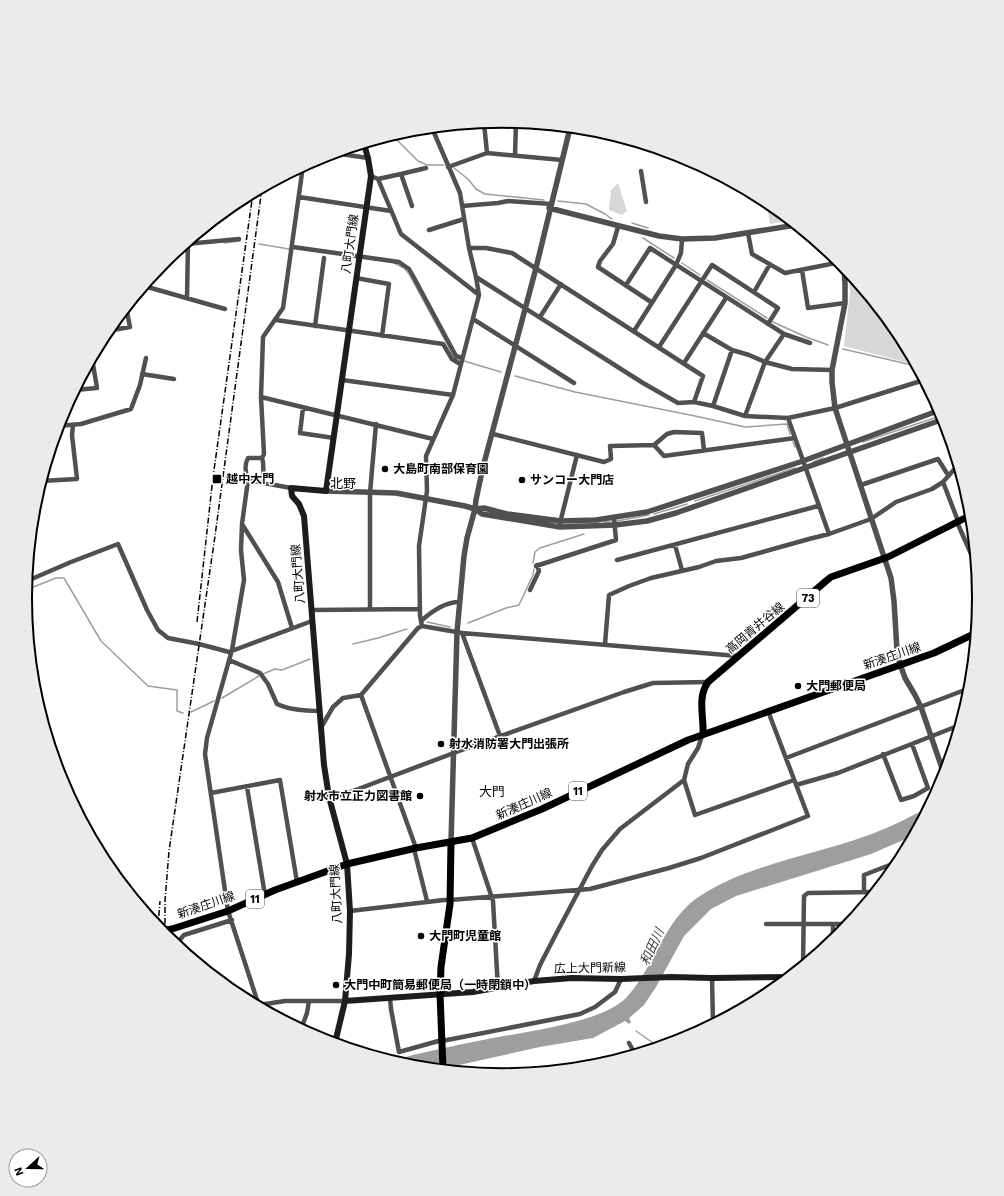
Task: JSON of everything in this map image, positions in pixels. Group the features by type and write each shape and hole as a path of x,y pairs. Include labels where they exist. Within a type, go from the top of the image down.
{"main road":[{"name":"八町大門線","path":"326,491 371,176 365,149"},
{"name":"八町大門線","path":"291,488 292,496 299,504 304,516 324,765 329,797 347,864 350,911 349,954 345,1001 336,1037"},
{"path":"291,488 326,491"},
{"name":"高岡青井谷線","path":"703,734 701,699 704,688 708,682 831,577 884,559 965,518"},
{"name":"新湊庄川線","path":"169,929 228,911 297,882 347,864 415,848 472,838 542,809 672,747 703,734 934,653 970,636"},
{"path":"443,1064 440,994 441,967 450,900 451,842"},
{"name":"広上大門新線","path":"345,1001 473,992 498,989 534,981 572,978 624,979 781,976"}],"street":[{"path":"515,156 516,128"},
{"path":"485,129 487,153"},
{"path":"422,623 420,609 418,546 428,491 426,456 453,395 479,295 469,248 460,193 434,133"},
{"path":"451,842 460,632 459,602 467,538 475,509 483,467 516,346 569,133"},
{"path":"448,167 487,153 562,160"},
{"path":"346,155 368,158"},
{"path":"371,176 378,179 426,168"},
{"path":"641,171 646,202"},
{"path":"264,483 261,397 263,337 284,308 302,173"},
{"path":"401,174 412,206"},
{"path":"378,179 401,234 479,295"},
{"path":"299,197 391,211"},
{"path":"462,206 508,201 550,206 618,227 682,240 715,238 789,226"},
{"path":"429,230 464,219"},
{"path":"618,227 613,244 598,267 651,302"},
{"path":"748,233 752,254 785,272 832,264"},
{"path":"195,242 239,239"},
{"path":"634,331 651,302 676,265 681,253 682,240"},
{"path":"293,247 399,262 408,269 456,356 462,358"},
{"path":"469,248 486,248 512,253 703,376 694,402"},
{"path":"626,285 650,248 784,334 810,343"},
{"path":"187,250 187,298"},
{"path":"315,326 324,258"},
{"path":"754,292 770,264"},
{"path":"659,347 712,265 778,308 768,324"},
{"path":"802,270 808,308 845,303"},
{"path":"476,277 678,403 694,402 745,416 788,418 835,408 919,381"},
{"path":"845,277 845,303 832,370 835,408 891,578 897,650 900,664 905,678 921,707 940,766"},
{"path":"356,278 389,284 382,336"},
{"path":"540,317 561,284"},
{"path":"149,288 225,309"},
{"path":"684,363 726,298"},
{"path":"116,330 130,328 127,314"},
{"path":"473,319 574,383"},
{"path":"276,320 444,344 452,359 460,364"},
{"path":"703,333 732,350 765,362 792,369 832,370"},
{"path":"745,416 765,362 784,334"},
{"path":"713,406 732,350"},
{"path":"65,426 81,424 131,409 134,406 146,358"},
{"path":"80,390 97,388 93,366"},
{"path":"142,374 174,379"},
{"path":"342,380 453,395"},
{"path":"261,397 433,439"},
{"path":"303,408 300,433 334,438"},
{"path":"560,524 614,518 647,512 803,461 934,412"},
{"path":"788,418 829,534"},
{"path":"326,491 396,493 475,509 484,508 560,524 615,526 647,521 676,513 937,421"},
{"path":"370,609 370,493 376,424"},
{"path":"47,481 77,478 72,435 73,425"},
{"path":"493,434 604,462 611,459 610,446 654,445 667,434 674,432 702,433 704,450"},
{"path":"654,445 664,456 795,438"},
{"path":"560,524 577,455"},
{"path":"257,999 228,911 205,754 232,650 244,580 241,550 242,524 248,480 245,474 245,463 248,458 262,458"},
{"path":"861,484 938,459 948,475"},
{"path":"605,644 609,595 651,578 700,567 716,560 741,558 829,534 871,519 896,502 932,489 943,482 954,469"},
{"path":"248,480 291,488"},
{"path":"943,482 969,550"},
{"path":"617,560 818,506"},
{"path":"530,590 539,571 537,565 616,540 614,518"},
{"path":"242,524 278,582 292,628"},
{"path":"33,579 118,544 147,610 158,630 168,638 229,652 312,620"},
{"path":"675,545 682,570"},
{"path":"322,726 333,707 343,698 361,695 432,611 454,602 459,602"},
{"path":"312,610 420,609"},
{"path":"422,623 460,632 738,656"},
{"path":"460,632 500,736"},
{"path":"229,660 260,673 268,684 277,704 298,710 320,712"},
{"path":"329,797 346,794 500,736 653,683 708,682"},
{"path":"786,758 963,691"},
{"path":"361,695 391,776 415,848 427,901"},
{"path":"350,911 427,901 590,889 701,858 808,816 768,712"},
{"path":"703,734 698,748 688,764 684,780 695,815 795,782 838,773 954,727"},
{"path":"884,754 901,800 914,796 928,788 912,744"},
{"path":"211,793 280,780 297,882"},
{"path":"534,981 540,965 592,866 602,850 620,829 684,780"},
{"path":"248,787 265,895"},
{"path":"472,838 492,896 498,989"},
{"path":"864,892 864,875 889,865"},
{"path":"804,958 804,896 808,893 868,892"},
{"path":"180,940 184,935 232,920"},
{"path":"766,924 840,924"},
{"path":"833,924 833,931"},
{"path":"712,978 713,1018"},
{"path":"390,998 399,1052 442,1041 580,1014 595,1007 615,992 624,979"},
{"path":"266,1005 285,1001 345,1001"},
{"path":"304,1024 309,1001"},
{"path":"629,1043 633,1049"}],"shaded area":[{"path":"618,183 627,211 622,215 609,210 611,190"},
{"path":"768,210 783,221 770,224"},
{"path":"849,282 875,312 909,363 844,346 850,292"},
{"path":"921,811 905,839 871,854 736,896 711,909 684,936 656,987 644,1005 629,1018 631,1022 629,1024 625,1021 593,1038 540,1047 457,1066 404,1058 452,1046 541,1030 581,1020 614,1007 626,998 636,986 677,917 700,896 718,885 759,868 846,843 897,823"}],"waterway":[{"path":"397,140 418,161 427,165 444,165"},
{"path":"454,168 468,179 476,189 485,194 544,200"},
{"path":"558,201 586,204 612,219"},
{"path":"632,223 648,228"},
{"path":"643,238 674,258"},
{"path":"224,243 240,241"},
{"path":"259,244 289,249"},
{"path":"394,263 404,268 409,274 453,355 458,360"},
{"path":"682,263 700,275"},
{"path":"707,280 767,318"},
{"path":"773,322 828,345"},
{"path":"843,349 910,365"},
{"path":"464,361 501,372"},
{"path":"515,376 575,392 745,427 787,424 790,434"},
{"path":"863,442 936,417"},
{"path":"793,442 795,447"},
{"path":"813,462 823,458"},
{"path":"695,501 795,468"},
{"path":"654,514 687,504"},
{"path":"617,521 649,515"},
{"path":"604,522 612,522"},
{"path":"533,563 535,552 540,548 584,534"},
{"path":"468,623 506,608 519,605 533,575 534,569"},
{"path":"32,587 56,578 64,578 101,641 148,686 177,690 177,711 183,713"},
{"path":"427,622 450,627"},
{"path":"353,644 407,629"},
{"path":"263,674 275,669 282,670 310,659"},
{"path":"222,698 259,676"},
{"path":"191,712 214,701"},
{"path":"636,1031 653,1043"}],"railway":[{"path":"165,925 165,901 169,851 215,536 261,195"},
{"path":"197,622 213,477 252,200"},
{"path":"159,918 160,901"}],"place":[{"name":"大島町南部保育園","path":"385,469"},
{"name":"越中大門","path":"217,479"},
{"name":"サンコー大門店","path":"522,480"},
{"name":"大門郵便局","path":"798,686"},
{"name":"射水消防署大門出張所","path":"441,744"},
{"name":"射水市立正力図書館","path":"420,796"},
{"name":"大門町児童館","path":"421,936"},
{"name":"大門中町簡易郵便局（一時閉鎖中）","path":"336,985"}],"district":[{"name":"北野","path":"343,483"},
{"name":"大門","path":"492,791"}],"water label":[{"name":"和田川","path":"652,947"}]}
